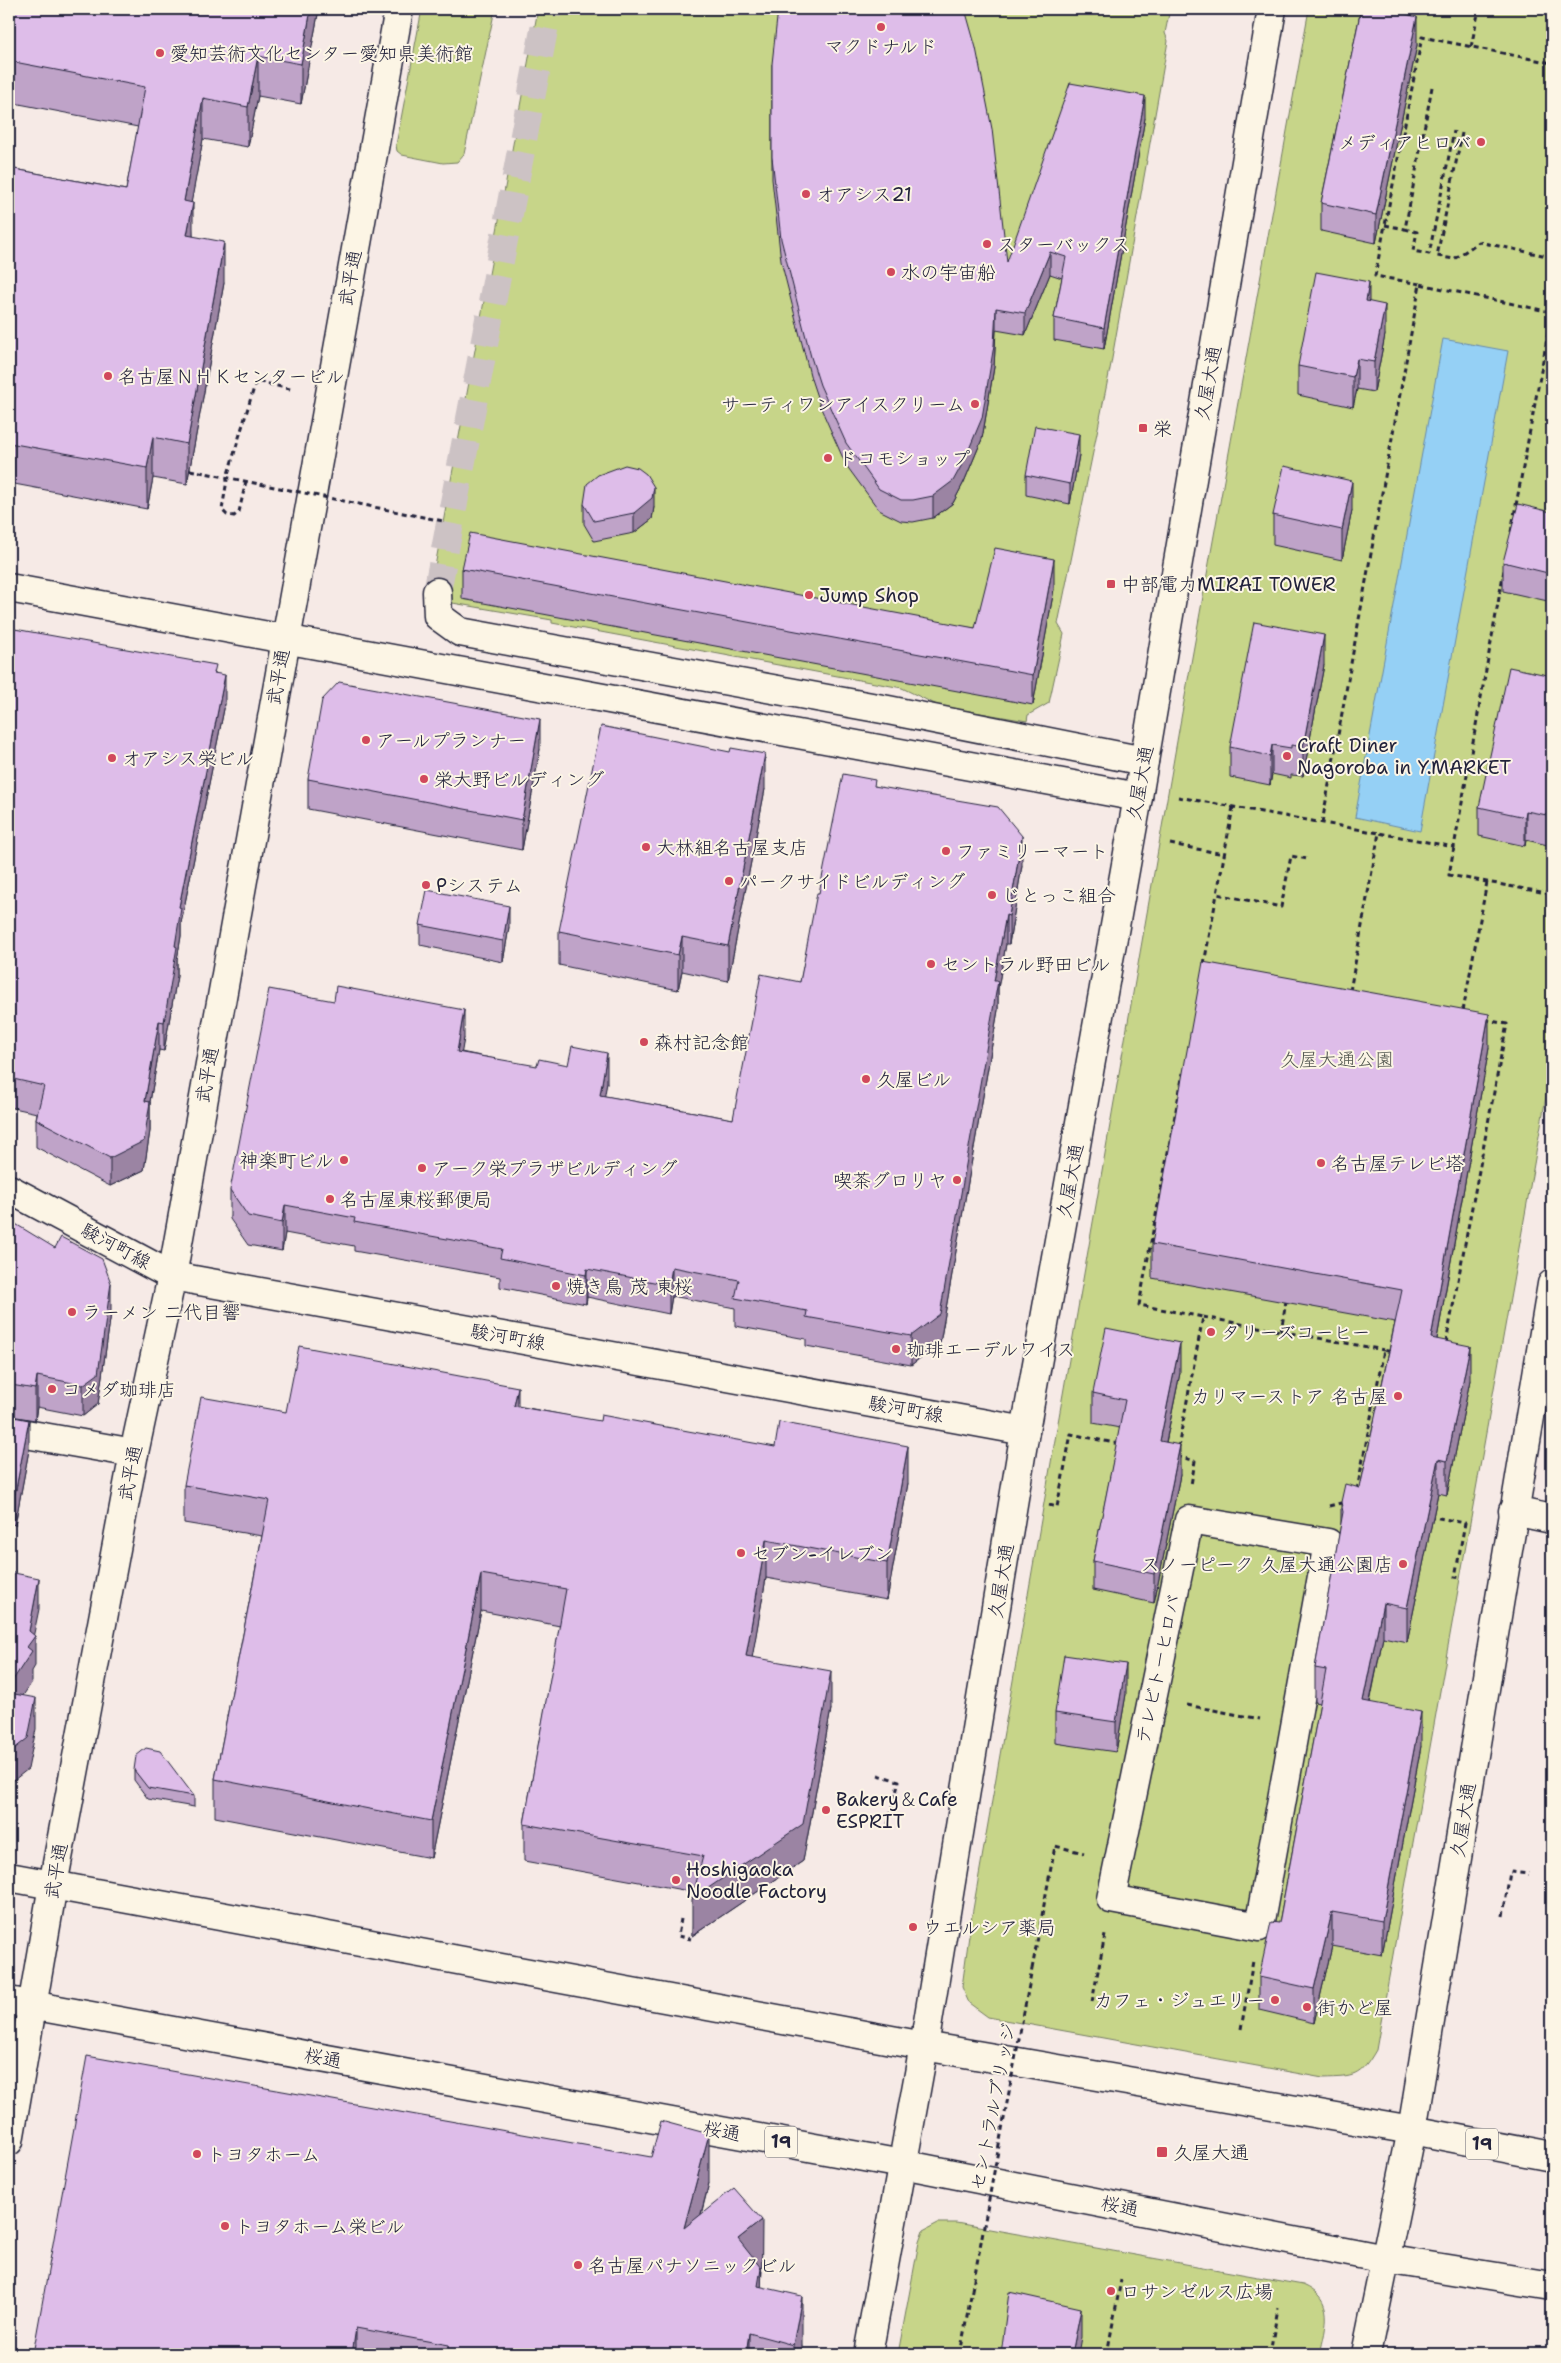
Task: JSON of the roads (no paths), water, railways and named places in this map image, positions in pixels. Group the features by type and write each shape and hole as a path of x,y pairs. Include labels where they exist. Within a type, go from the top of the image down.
{"main road":[{"name":"武平通","path":"9,2140 21,2003 53,1885 134,1453 172,1276 284,638 399,9"},
{"name":"久屋大通","path":"868,2354 884,2277 902,2164 924,2046 1025,1431 1138,797 1272,9"},
{"path":"9,588 1138,797"},
{"path":"437,592 438,616 460,632 888,710 1144,761"},
{"name":"駿河町線","path":"9,1189 172,1276 1025,1431"},
{"name":"久屋大通","path":"1366,2354 1412,2130 1552,1284"},
{"path":"9,1431 134,1453"},
{"path":"1514,1511 1552,1519"},
{"name":"テレビトーヒロバ","path":"1189,1520 1328,1543 1259,1927 1111,1899 1189,1520"},
{"name":"19","path":"9,1877 924,2046 1412,2130 1552,2157"},
{"name":"桜通","path":"21,2003 902,2164 1385,2259 1552,2286"}],"water":[{"path":"1443,339 1508,351 1420,831 1355,817"}],"tunnel":[{"path":"437,592 548,9"}],"place":[{"name":"マクドナルド","path":"881,27"},
{"name":"愛知芸術文化センター愛知県美術館","path":"160,53"},
{"name":"メディアヒロバ","path":"1481,142"},
{"name":"オアシス21","path":"806,194"},
{"name":"スターバックス","path":"987,244"},
{"name":"水の宇宙船","path":"891,272"},
{"name":"名古屋ＮＨＫセンタービル","path":"108,376"},
{"name":"サーティワンアイスクリーム","path":"975,404"},
{"name":"栄","path":"1143,428"},
{"name":"ドコモショップ","path":"828,458"},
{"name":"中部電力MIRAI TOWER","path":"1111,584"},
{"name":"Jump Shop","path":"809,595"},
{"name":"アールプランナー","path":"366,740"},
{"name":"Craft Diner Nagoroba in Y.MARKET","path":"1287,756"},
{"name":"オアシス栄ビル","path":"112,758"},
{"name":"栄大野ビルディング","path":"424,779"},
{"name":"大林組名古屋支店","path":"646,847"},
{"name":"ファミリーマート","path":"946,851"},
{"name":"パークサイドビルディング","path":"729,881"},
{"name":"Pシステム","path":"426,885"},
{"name":"じとっこ組合","path":"992,895"},
{"name":"セントラル野田ビル","path":"931,964"},
{"name":"森村記念館","path":"644,1042"},
{"name":"久屋ビル","path":"866,1079"},
{"name":"神楽町ビル","path":"344,1160"},
{"name":"名古屋テレビ塔","path":"1321,1163"},
{"name":"アーク栄プラザビルディング","path":"422,1168"},
{"name":"喫茶グロリヤ","path":"957,1180"},
{"name":"名古屋東桜郵便局","path":"330,1199"},
{"name":"焼き鳥 茂 東桜","path":"556,1286"},
{"name":"ラーメン 二代目響","path":"72,1312"},
{"name":"タリーズコーヒー","path":"1211,1332"},
{"name":"珈琲エーデルワイス","path":"896,1349"},
{"name":"コメダ珈琲店","path":"52,1389"},
{"name":"カリマーストア 名古屋","path":"1398,1396"},
{"name":"セブン-イレブン","path":"741,1553"},
{"name":"スノーピーク 久屋大通公園店","path":"1403,1564"},
{"name":"Bakery＆Cafe ESPRIT","path":"826,1810"},
{"name":"Hoshigaoka Noodle Factory","path":"676,1880"},
{"name":"ウエルシア薬局","path":"913,1927"},
{"name":"カフェ・ジュエリー","path":"1275,2000"},
{"name":"街かど屋","path":"1307,2007"},
{"name":"久屋大通","path":"1162,2152"},
{"name":"トヨタホーム","path":"197,2154"},
{"name":"トヨタホーム栄ビル","path":"225,2226"},
{"name":"名古屋パナソニックビル","path":"578,2265"},
{"name":"ロサンゼルス広場","path":"1111,2291"}],"park label":[{"name":"久屋大通公園","path":"1337,1059"}]}
